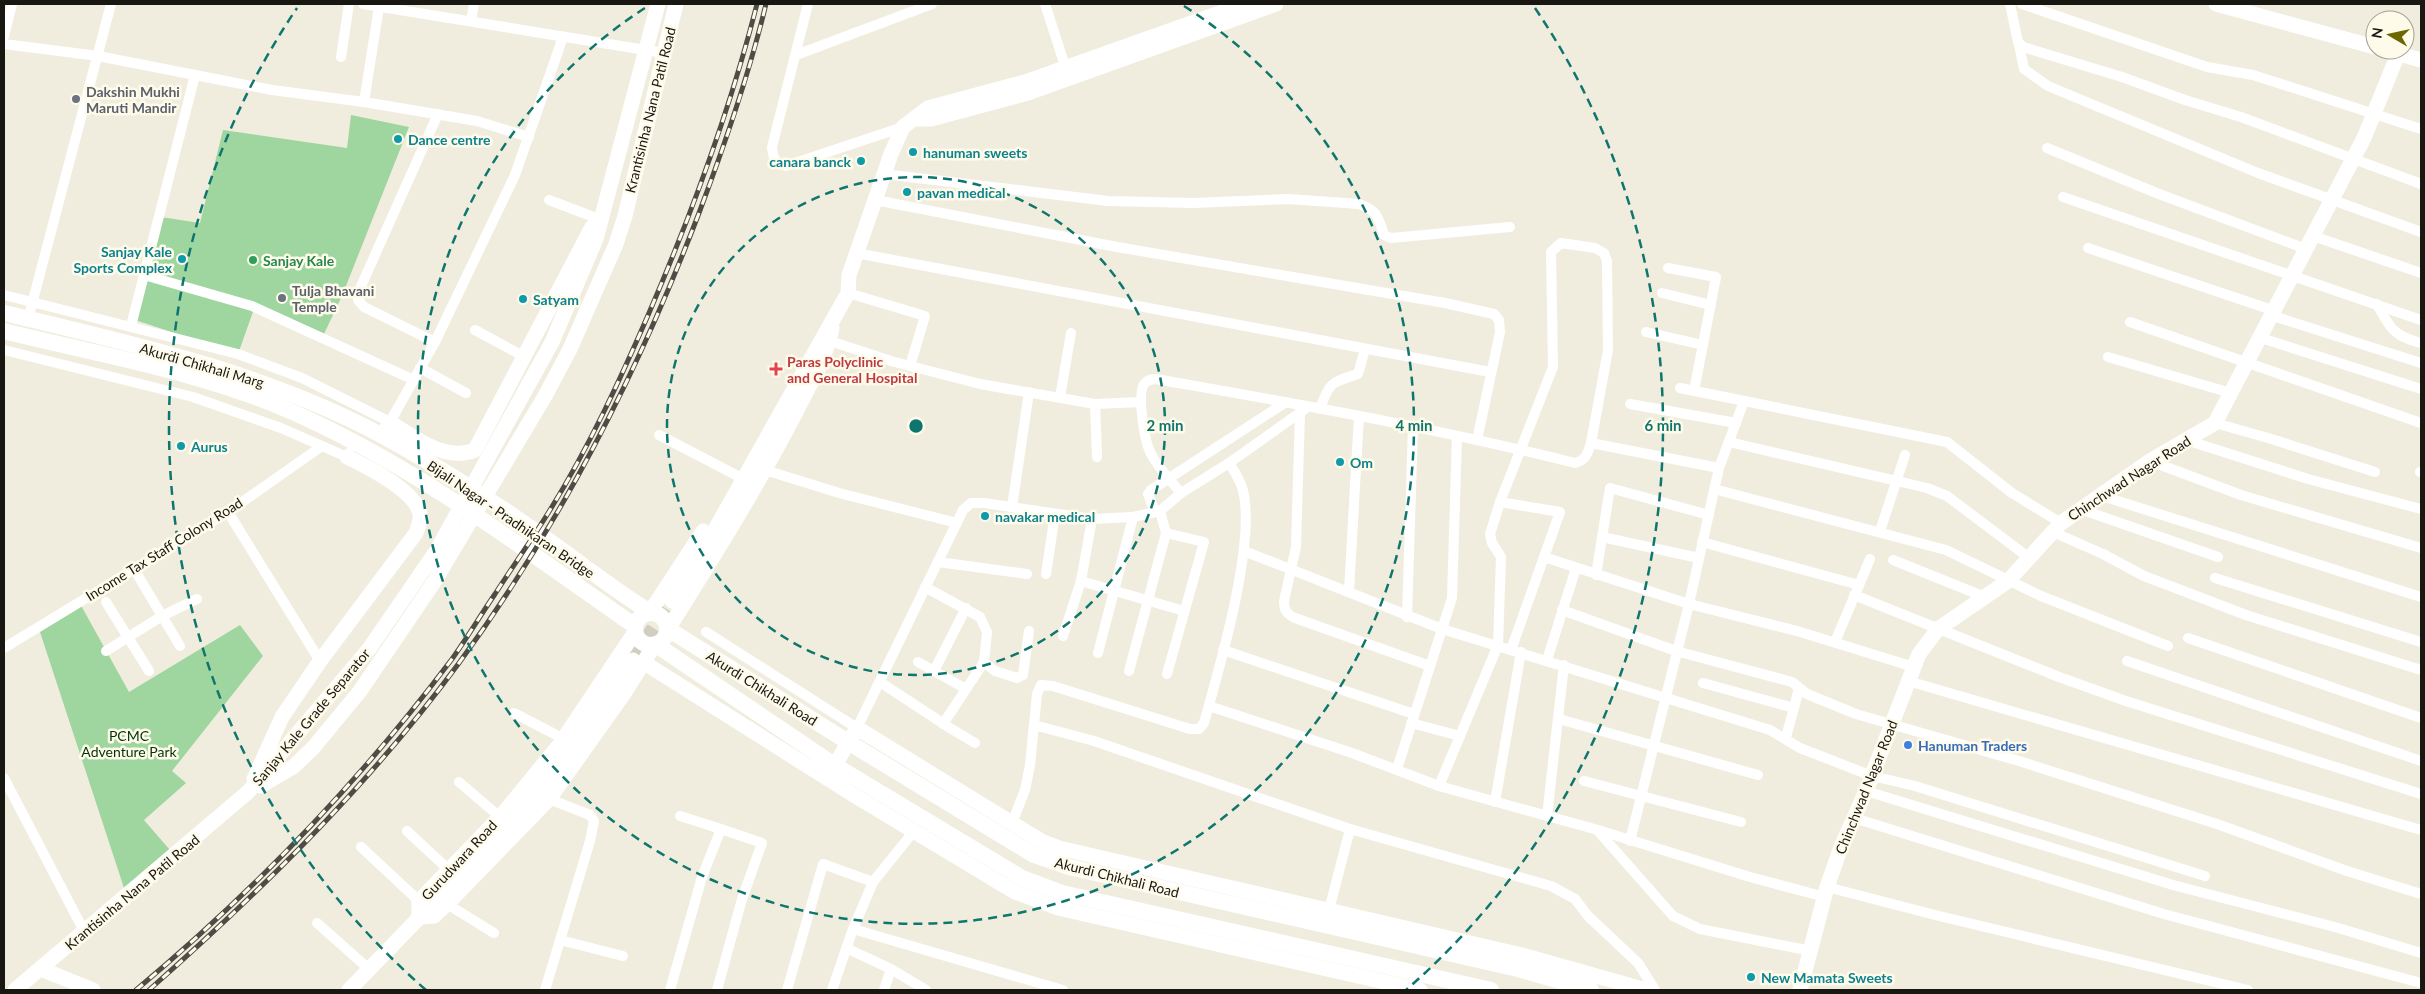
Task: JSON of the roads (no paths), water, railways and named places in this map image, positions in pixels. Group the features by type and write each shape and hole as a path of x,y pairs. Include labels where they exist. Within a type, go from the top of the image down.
{"main road":[{"name":"Akurdi Chikhali Marg","path":"4,313 203,363 295,395 388,433"},
{"name":"Akurdi Chikhali Marg","path":"4,332 198,379 288,410 351,450 382,458"},
{"name":"Bijali Nagar - Pradhikaran Bridge","path":"388,433 562,550 627,598 650,612"},
{"name":"Bijali Nagar - Pradhikaran Bridge","path":"382,458 474,514 552,566 635,629"},
{"path":"650,612 660,615 667,623 668,629 664,639 655,644 645,644 635,629 640,617 650,612"},
{"name":"Akurdi Chikhali Road","path":"668,629 848,742 1034,854 1054,863 1518,969 1591,990"},
{"name":"Akurdi Chikhali Road","path":"655,644 831,771 1022,878 1046,888 1491,990"}],"street":[{"path":"4,36 12,4"},
{"path":"28,319 110,4"},
{"path":"341,57 350,4"},
{"path":"363,4 664,53"},
{"path":"471,21 474,4"},
{"name":"Krantisinha Nana Patil Road","path":"602,216 658,4"},
{"name":"Krantisinha Nana Patil Road","path":"625,216 676,4"},
{"path":"808,4 772,147 773,158 778,164 786,166 903,127 928,108 1066,69 1245,4"},
{"path":"898,16 900,4"},
{"path":"796,55 932,4"},
{"path":"1045,4 1066,69"},
{"path":"916,119 931,119 1028,93 1276,4"},
{"path":"2010,4 2024,68 2048,86 2162,135 2421,232"},
{"path":"2022,4 2207,67 2253,75 2374,112 2421,129"},
{"path":"2216,4 2365,44"},
{"path":"364,102 379,7"},
{"path":"388,433 435,342 515,175 563,37"},
{"path":"4,44 98,56 272,90 438,114 503,127 529,137"},
{"path":"2020,45 2241,118 2421,184"},
{"path":"2375,472 2215,423 2274,314 2352,160 2374,112 2390,60"},
{"path":"131,326 195,75"},
{"path":"435,342 364,307 358,300 358,293 438,114"},
{"path":"672,601 721,519 848,293 849,275 856,253 903,127"},
{"path":"2047,148 2159,194 2310,242 2421,274"},
{"path":"884,174 1117,201 1193,203 1288,199 1359,204 1370,208 1378,214 1384,235 1391,238 1510,227"},
{"path":"2063,197 2421,320"},
{"path":"4,295 208,345 256,361 302,378 388,433 440,451 460,454 475,450 590,230 602,216 549,200"},
{"path":"875,200 1117,247 1445,303 1494,314 1500,320 1500,332 1477,440"},
{"name":"Sanjay Kale Grade Separator","path":"248,792 369,649 437,550 552,342 596,240 602,216"},
{"name":"Sanjay Kale Grade Separator","path":"248,792 293,767 313,748 360,691 403,630 434,582 545,396 570,349 616,244 625,216"},
{"path":"596,240 616,244"},
{"path":"1181,493 1162,471 1150,451 1144,431 1141,402 1145,383 1156,379 1286,402 1304,410 1320,409 1359,416 1477,440 1522,450 1575,462 1586,457 1591,443 1608,350 1607,261 1604,253 1595,248 1561,242 1550,252 1553,367 1522,450 1500,502 1490,534 1492,543 1501,557 1498,645 1439,786"},
{"path":"2088,248 2274,314 2421,362"},
{"path":"856,253 1490,372"},
{"path":"1668,268 1716,277 1694,391"},
{"path":"144,275 252,306 414,380"},
{"path":"848,293 925,316 910,366"},
{"path":"1662,293 1711,304"},
{"path":"2377,304 2391,330 2396,334 2421,343"},
{"path":"668,629 729,532 765,470 828,348 835,314"},
{"path":"650,612 717,509 812,333 835,314"},
{"path":"2130,322 2421,423"},
{"path":"475,330 525,357"},
{"path":"1646,332 1703,345"},
{"path":"1060,397 1071,333"},
{"path":"2261,338 2421,389"},
{"path":"830,341 910,366 980,384 1095,404 1141,402"},
{"path":"1320,409 1327,388 1333,382 1358,374 1365,349"},
{"path":"4,350 193,397 247,415 322,446 351,450 408,496 420,513 420,522 416,533 320,661 282,716 248,792"},
{"path":"2108,357 2231,393"},
{"path":"420,368 466,393"},
{"path":"1680,388 1947,442 2057,527 2144,576 2246,615 2421,670"},
{"path":"1012,507 1030,392"},
{"path":"1630,840 1689,604 1719,468 1744,401"},
{"path":"1129,671 1166,533 1148,492 1286,402"},
{"path":"1095,404 1096,457"},
{"path":"1630,404 1736,423"},
{"path":"831,771 857,728 963,510 972,503 1092,519 1133,517 1158,512 1181,493 1229,463 1304,410"},
{"path":"1304,410 1296,547 1293,568 1284,602 1287,614 1430,666"},
{"path":"1349,591 1359,416"},
{"name":"Chinchwad Nagar Road","path":"1800,990 1826,892 1911,674 1927,641 1938,629 2008,581 2057,527 2080,509 2150,461 2215,423"},
{"path":"1407,617 1413,427"},
{"path":"659,435 736,475"},
{"path":"1397,769 1452,598 1457,436"},
{"path":"2186,440 2308,479 2421,509"},
{"path":"1729,442 1897,480 1947,496 2028,558"},
{"path":"1591,443 1719,468"},
{"name":"Income Tax Staff Colony Road","path":"4,648 228,512 322,446"},
{"path":"1880,531 1905,455"},
{"path":"2150,461 2241,495 2421,548"},
{"path":"1012,823 1025,790 1038,689 1046,684 1190,729 1199,729 1204,723 1223,650 1244,551 1245,507 1242,488 1229,463"},
{"path":"765,470 839,493 957,523"},
{"path":"1596,575 1610,488 1708,515"},
{"path":"1714,489 1880,531 1946,550 2041,596 2168,646"},
{"path":"2099,495 2421,597"},
{"path":"1494,802 1516,651 1544,557 1560,512 1500,502"},
{"path":"2080,509 2218,556"},
{"path":"228,512 320,661"},
{"path":"1046,574 1055,514"},
{"path":"1098,653 1116,591 1133,517"},
{"path":"1063,636 1081,580 1092,519"},
{"path":"1166,533 1204,542 1167,674"},
{"path":"1602,538 1698,558"},
{"path":"1702,542 1859,585"},
{"path":"1244,551 1293,568 1407,617 1442,629 1725,715 1786,737 1800,748 1872,776 1915,786 2206,876"},
{"path":"1544,557 1689,604 1835,642 1911,674 2421,830"},
{"path":"1835,642 1870,559"},
{"path":"1893,560 1985,597"},
{"path":"938,562 1028,574"},
{"path":"1547,660 1576,568"},
{"path":"134,569 180,646"},
{"path":"2215,578 2421,642"},
{"path":"1081,580 1184,611"},
{"path":"926,587 980,617 985,624 987,632 984,662 943,724"},
{"path":"1854,595 2059,677 2126,701 2421,794"},
{"path":"106,651 162,616 197,599"},
{"path":"106,602 149,671"},
{"path":"934,671 966,608"},
{"path":"1562,610 1676,651 1792,682 1830,705 2019,761 2217,824 2347,871 2421,894"},
{"name":"Gurudwara Road","path":"635,629 564,739 500,817 419,901 419,917 434,916 448,904 548,799 623,695 638,661 655,644"},
{"path":"984,662 995,671 1017,678 1023,675 1029,631"},
{"path":"706,632 857,728 1041,840 1074,852 1522,954 1646,990"},
{"path":"2188,638 2421,718"},
{"path":"1223,650 1460,736"},
{"path":"349,990 479,856 541,785 638,661 831,771 914,831 1015,892 1041,902 1420,990"},
{"path":"2127,661 2421,761"},
{"path":"918,662 966,689"},
{"path":"1547,816 1560,719 1564,665"},
{"path":"880,682 943,724 975,742"},
{"path":"1703,683 1794,708"},
{"path":"1786,737 1800,688"},
{"path":"1208,706 1397,769 1439,786 1598,830 1750,877 1826,892 2248,990"},
{"path":"514,713 564,739"},
{"path":"1560,719 1758,775"},
{"path":"1034,725 1094,741 1350,829 1563,891 1574,899 1588,916 1638,963 1655,990"},
{"path":"4,778 84,932"},
{"path":"1584,781 1741,822"},
{"path":"459,782 500,817"},
{"path":"1866,791 2186,889 2326,924 2421,953"},
{"name":"Krantisinha Nana Patil Road","path":"16,990 248,792"},
{"path":"545,990 590,841 594,821 590,815 548,799"},
{"path":"680,816 762,843 742,899 717,990"},
{"path":"1854,818 2164,914 2421,983"},
{"path":"670,990 702,877 721,829"},
{"path":"1329,910 1350,829"},
{"path":"1598,830 1673,916 1684,923 1700,929 1811,951"},
{"path":"407,831 449,870"},
{"path":"832,990 853,929 873,882 914,831"},
{"path":"361,847 419,901"},
{"path":"786,990 823,864 873,882"},
{"path":"2186,889 2191,871"},
{"path":"448,904 494,933"},
{"path":"317,923 370,970"},
{"path":"853,929 1062,990"},
{"path":"560,940 622,956"},
{"path":"846,948 891,970 913,987 926,990"},
{"path":"41,969 93,990"},
{"path":"884,990 891,970"}],"tunnel":[{"path":"633,660 672,601"}],"railway":[{"path":"136,990 263,875 381,748 452,659 543,520 578,462 603,413 665,275 709,161 735,83 757,4"},
{"path":"149,990 273,875 313,835 389,751 459,663 531,557 594,446 623,389 675,273 727,135 752,57 766,4"}],"place":[{"name":"Dakshin Mukhi Maruti Mandir","path":"76,99"},
{"name":"Dance centre","path":"398,139"},
{"name":"hanuman sweets","path":"913,152"},
{"name":"canara banck","path":"861,161"},
{"name":"pavan medical","path":"907,192"},
{"name":"Sanjay Kale Sports Complex","path":"182,259"},
{"name":"Sanjay Kale","path":"253,260"},
{"name":"Tulja Bhavani Temple","path":"282,298"},
{"name":"Satyam","path":"523,299"},
{"name":"Paras Polyclinic and General Hospital","path":"776,369"},
{"name":"Aurus","path":"181,446"},
{"name":"Om","path":"1340,462"},
{"name":"navakar medical","path":"985,516"},
{"name":"Hanuman Traders","path":"1908,745"},
{"name":"New Mamata Sweets","path":"1751,977"}],"park label":[{"name":"PCMC Adventure Park","path":"129,744"}]}
